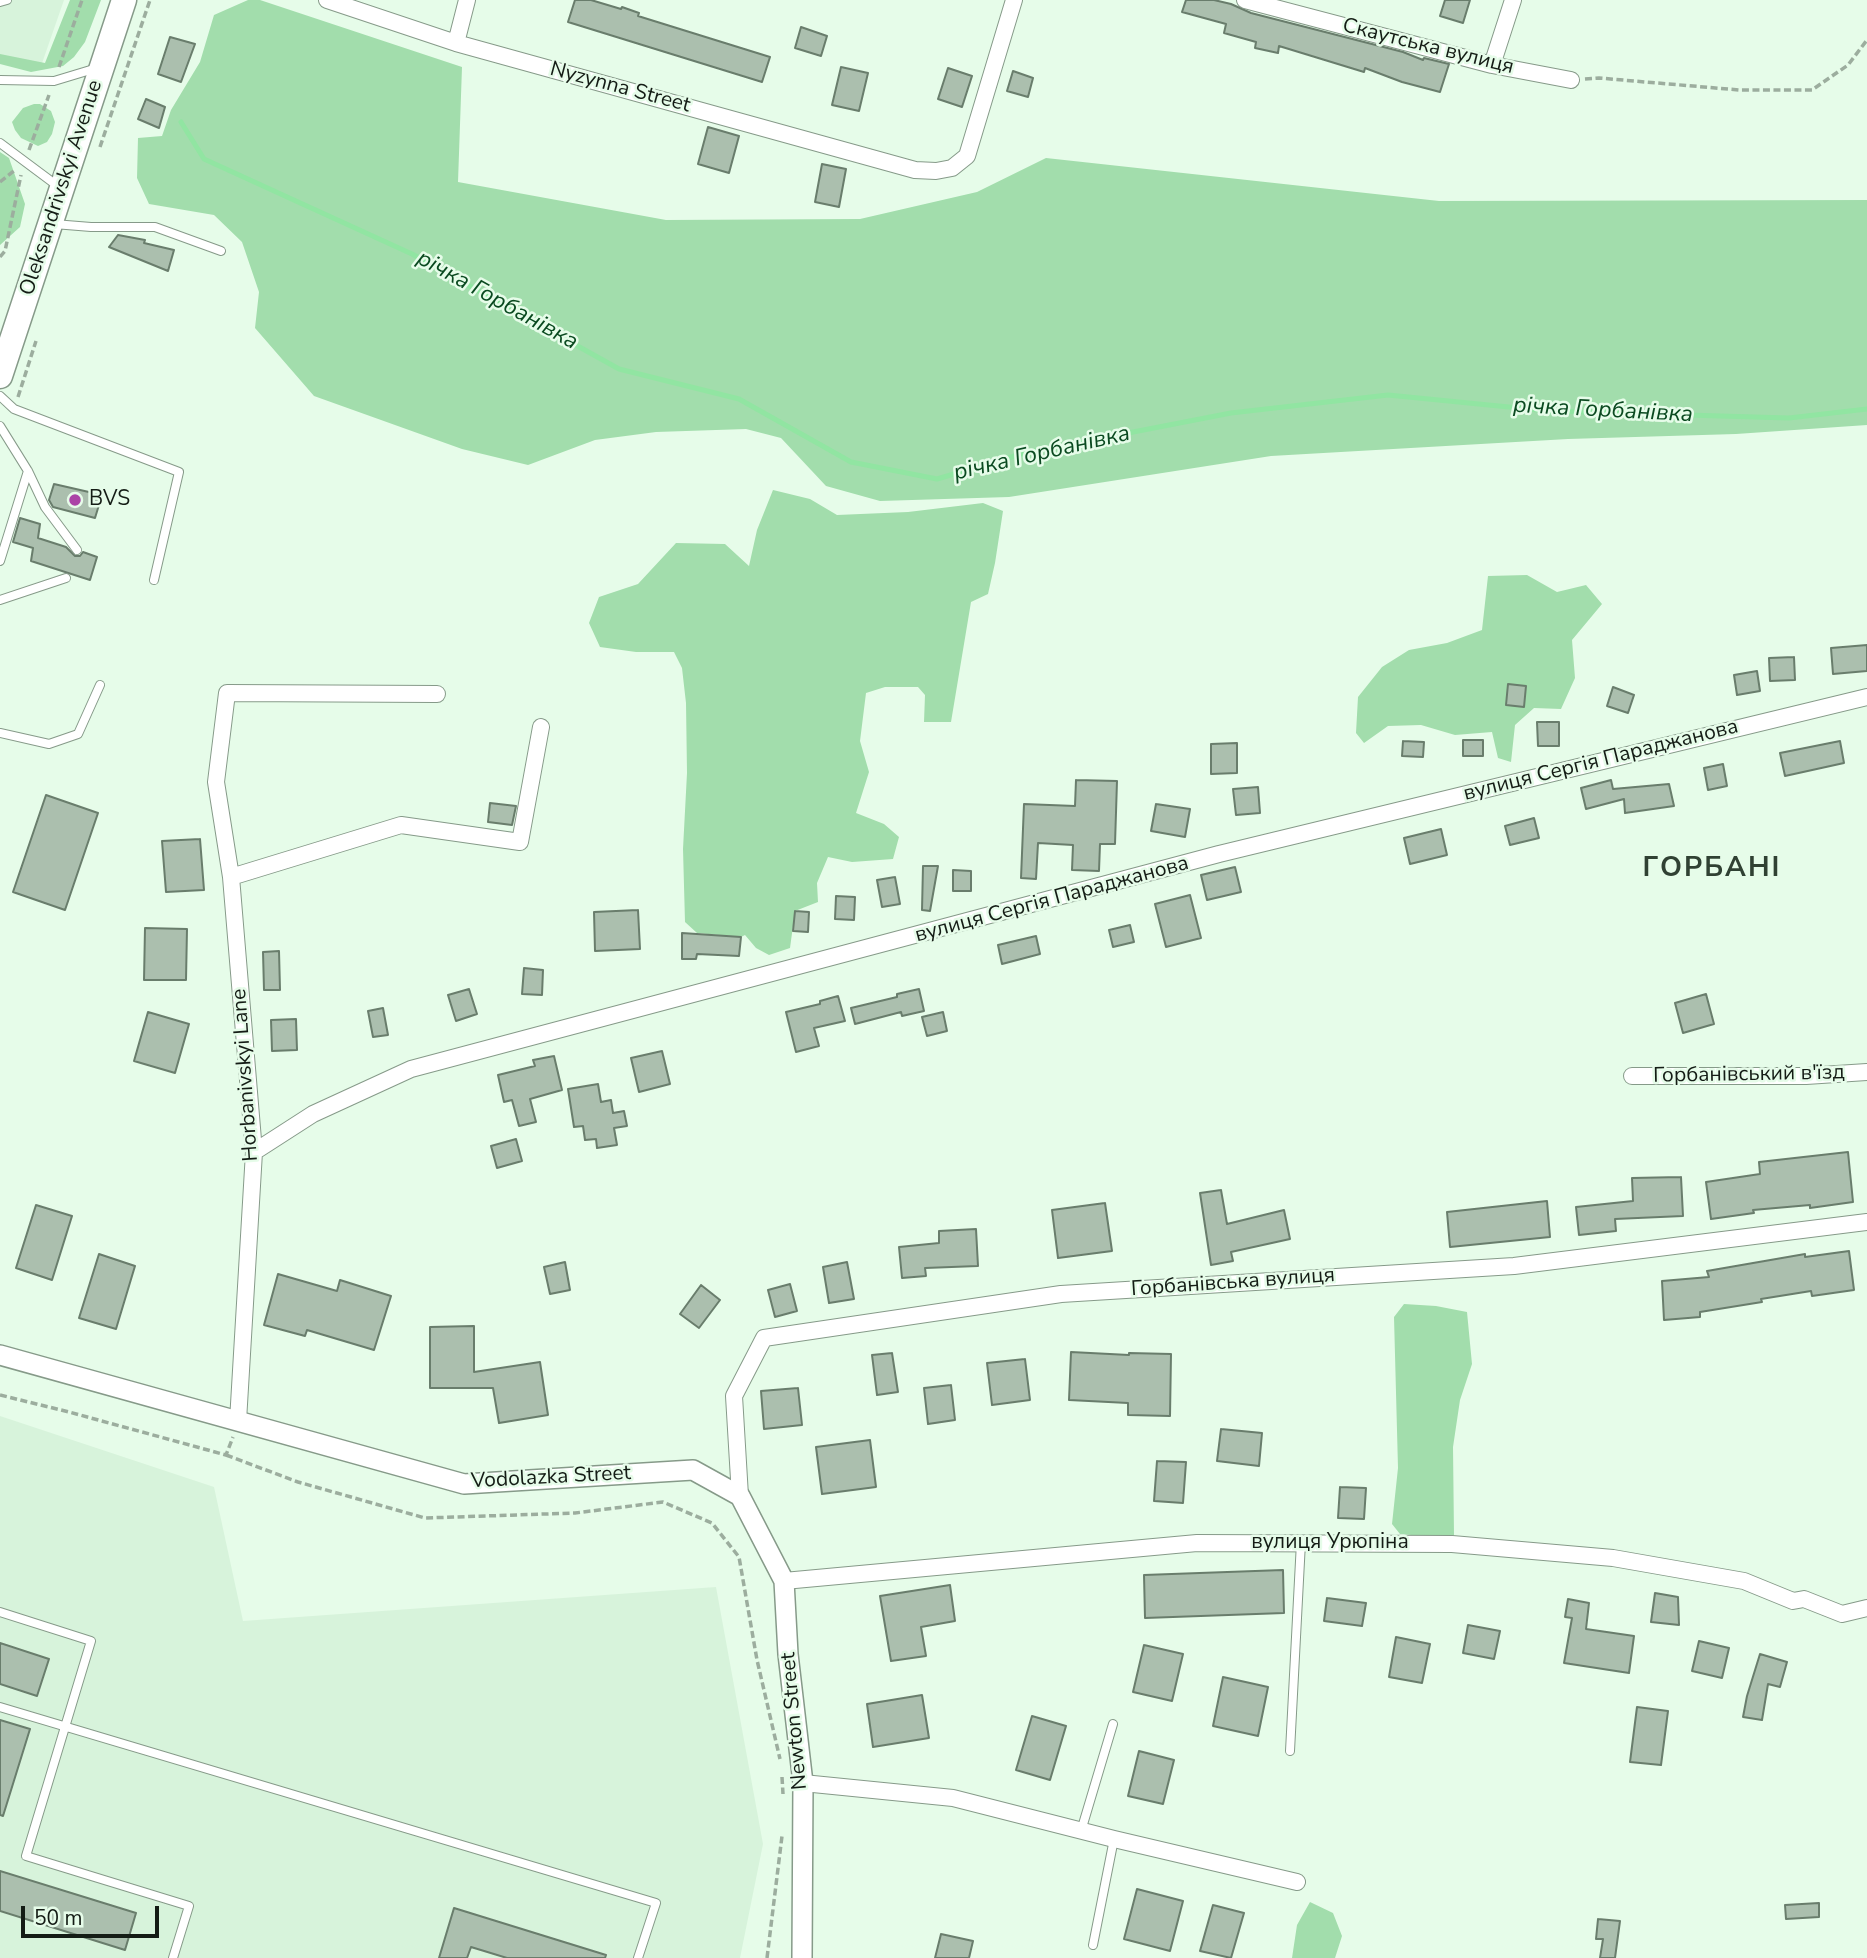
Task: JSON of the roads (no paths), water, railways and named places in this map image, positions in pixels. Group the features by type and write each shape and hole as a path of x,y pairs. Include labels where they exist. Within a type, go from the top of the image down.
{"main road":[{"name":"Oleksandrivskyi Avenue","path":"0,376 124,0"}],"street":[{"name":"Nyzynna Street","path":"327,0 456,43 915,170 936,171 952,168 967,156 1013,0"},
{"path":"456,43 467,0"},
{"name":"Скаутська вулиця","path":"1245,0 1492,65 1571,80"},
{"path":"1492,65 1513,0"},
{"name":"Horbanivskyi Lane","path":"239,1421 254,1152 231,877 216,782 227,692 437,694"},
{"name":"вулиця Сергія Параджанова","path":"254,1152 313,1114 411,1069 1219,855 1867,697"},
{"path":"231,877 401,825 520,842 541,727"},
{"name":"Горбанівський в'їзд","path":"1632,1076 1806,1076 1867,1072"},
{"name":"Горбанівська вулиця","path":"740,1496 734,1396 764,1338 1061,1294 1514,1266 1867,1222"},
{"path":"0,1355 239,1421"},
{"name":"Vodolazka Street","path":"239,1421 464,1484 693,1470 740,1496"},
{"name":"Newton Street","path":"740,1496 784,1581 788,1654 803,1783 803,1958"},
{"name":"вулиця Урюпіна","path":"784,1581 1197,1543 1452,1544 1613,1558 1744,1581 1793,1601 1804,1599 1842,1614 1867,1608"},
{"path":"803,1783 953,1798 1297,1882"}],"lane":[{"path":"0,2 7,0"},
{"path":"0,80 54,81 103,66"},
{"path":"0,143 61,189"},
{"path":"51,223 155,228 221,251"},
{"path":"0,396 14,409 179,472 154,580"},
{"path":"0,426 28,471 46,507 77,550"},
{"path":"0,561 28,471"},
{"path":"0,600 66,578"},
{"path":"0,733 49,744 78,734 100,685"},
{"path":"1290,1751 1301,1542"},
{"path":"0,1612 91,1641 26,1856 189,1906 173,1958"},
{"path":"0,1707 656,1903 638,1958"},
{"path":"1081,1831 1113,1724"},
{"path":"1093,1945 1114,1839"}],"waterway":[{"name":"річка Горбанівка","path":"181,122 204,159 412,254 619,369 739,399 851,462 937,479 1025,453 1231,413 1388,395 1549,411 1789,418 1867,409"}],"place":[{"name":"BVS","path":"75,500"}],"district":[{"name":"ГОРБАНІ","path":"1712,869"}]}
